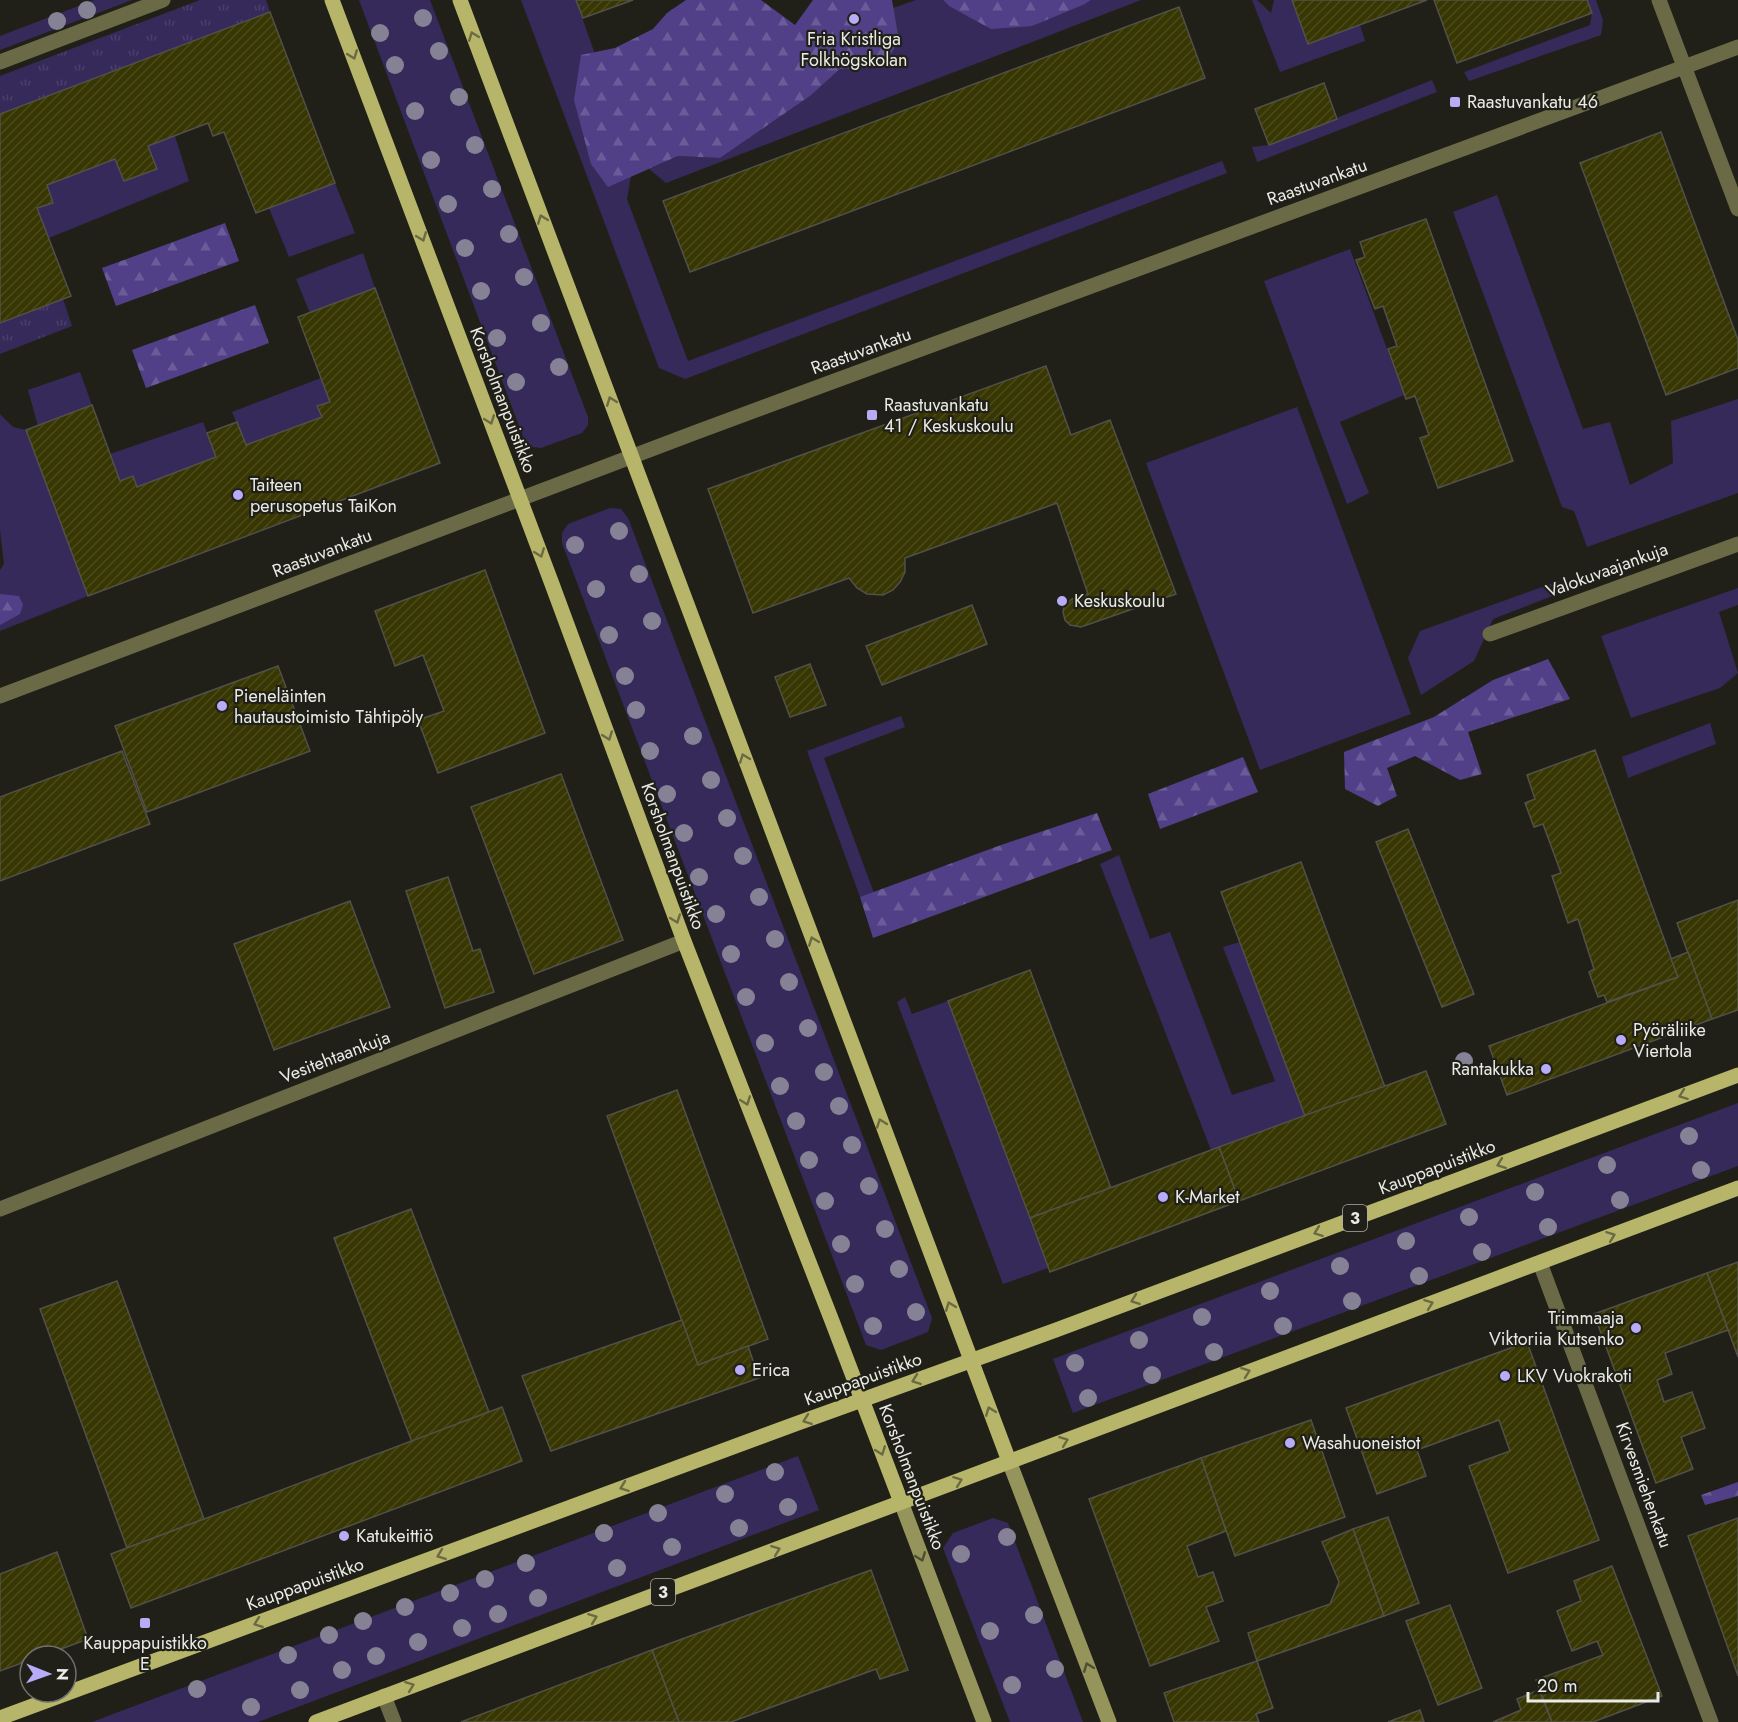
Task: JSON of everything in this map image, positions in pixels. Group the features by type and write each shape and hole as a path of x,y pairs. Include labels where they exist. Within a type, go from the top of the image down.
{"main road":[{"name":"Korsholmanpuistikko","path":"333,0 684,941 984,1722"},
{"path":"459,0 1109,1722"},
{"name":"Kauppapuistikko","path":"0,1718 971,1361 1738,1075"},
{"name":"3","path":"316,1722 1738,1188"}],"street":[{"path":"0,62 163,0"},
{"path":"1659,0 1738,209"},
{"name":"Raastuvankatu","path":"0,696 631,456 1738,47"},
{"name":"Valokuvaajankuja","path":"1490,634 1738,544"},
{"name":"Vesitehtaankuja","path":"0,1209 684,941"},
{"name":"Kirvesmiehenkatu","path":"1540,1263 1711,1722"},
{"path":"384,1696 394,1722"}],"green space":[{"path":"94,0 132,0 0,50 0,36"},
{"path":"200,0 266,0 270,12 0,114 0,76"},
{"path":"359,0 430,0 588,417 588,425 582,433 541,448 532,447 524,439"},
{"path":"521,0 576,0 603,77 635,153 627,199 688,361 1222,161 1227,173 685,379 659,368"},
{"path":"686,0 761,0 795,25 813,0 892,0 899,40 884,67 840,69 810,96 720,158 678,156 608,187 591,164 574,100 581,55 615,48 653,29 667,13"},
{"path":"916,0 943,0 949,6 1085,4 1091,0 1141,0 666,183 649,169 678,156 720,158 810,96 840,69 884,67 899,40 893,8"},
{"path":"943,0 1091,0 1032,26 991,29 949,6"},
{"path":"1252,0 1257,0 1271,13 1274,0 1292,0 1308,44 1360,25 1365,41 1280,72"},
{"path":"1587,0 1596,0 1603,20 1601,35 1469,81 1464,72 1590,25 1592,13"},
{"path":"1432,80 1437,92 1257,162 1252,147 1269,145"},
{"path":"175,136 189,181 49,238 37,208 53,202 47,185 115,159 124,181 157,169 148,146"},
{"path":"335,183 355,233 289,257 269,208"},
{"path":"1497,195 1583,429 1610,422 1630,485 1673,463 1671,421 1738,399 1738,493 1587,547 1574,511 1562,507 1453,212"},
{"path":"225,223 239,261 116,306 102,268"},
{"path":"1350,249 1404,395 1340,422 1369,493 1347,504 1264,281"},
{"path":"363,253 375,288 310,313 296,279"},
{"path":"63,299 72,326 0,354 0,323"},
{"path":"255,305 269,343 146,388 132,350"},
{"path":"80,372 92,405 38,426 28,390"},
{"path":"321,378 330,402 318,406 322,417 246,445 232,412"},
{"path":"1297,407 1411,714 1260,770 1146,463"},
{"path":"0,414 13,427 26,430 88,596 0,631 0,570 4,564 0,530"},
{"path":"203,422 216,457 137,487 120,481 110,454"},
{"path":"610,508 621,509 628,518 932,1318 928,1332 881,1350 866,1345 562,543 562,533 568,524"},
{"path":"1559,581 1560,593 1493,619 1474,661 1421,695 1408,658 1420,631"},
{"path":"1738,588 1738,605 1719,612 1738,673 1720,688 1631,718 1601,636"},
{"path":"0,594 19,596 23,605 20,614 0,625"},
{"path":"1548,659 1570,699 1468,732 1482,774 1460,780 1415,756 1387,768 1397,796 1378,806 1345,789 1344,752 1434,717 1493,680"},
{"path":"901,716 905,727 824,758 874,893 860,897 807,751"},
{"path":"1710,723 1716,744 1628,778 1622,757"},
{"path":"1243,757 1258,792 1160,829 1148,794"},
{"path":"1097,813 1112,850 873,938 860,897 1001,845"},
{"path":"1119,855 1150,939 1170,932 1232,1095 1275,1081 1223,947 1240,942 1305,1116 1211,1150 1100,864"},
{"path":"905,997 912,1014 948,1001 1048,1268 1003,1284 897,1002"},
{"path":"1738,1103 1738,1166 1073,1413 1053,1359"},
{"path":"798,1456 819,1510 258,1722 92,1722"},
{"path":"1738,1482 1738,1496 1705,1505 1701,1495"},
{"path":"993,1518 1008,1523 1083,1722 1010,1722 943,1548 953,1533"}],"building":[{"path":"576,0 633,0 583,18"},
{"path":"1292,0 1427,0 1308,44"},
{"path":"1434,0 1587,0 1592,13 1457,63"},
{"path":"1179,7 1205,78 690,272 663,201"},
{"path":"270,12 335,183 256,213 224,132 213,136 208,123 148,146 157,169 124,181 115,159 47,185 53,203 37,208 71,296 0,323 0,114"},
{"path":"1324,83 1337,119 1269,145 1255,109"},
{"path":"1661,132 1738,340 1738,368 1666,395 1580,163"},
{"path":"1426,219 1513,461 1438,488 1420,438 1429,435 1415,396 1406,399 1388,349 1397,346 1383,306 1375,309 1356,260 1365,257 1360,242"},
{"path":"375,288 440,463 88,596 26,430 92,405 120,481 133,476 137,487 216,457 207,433 237,422 246,445 322,417 317,406 330,402 298,317"},
{"path":"1046,366 1071,435 1110,420 1176,594 1081,627 1070,625 1065,620 1064,606 1072,599 1088,594 1057,503 905,558 905,572 900,582 893,590 883,595 867,594 857,588 849,578 753,613 708,489"},
{"path":"485,570 545,733 438,773 418,720 444,711 423,655 395,666 375,611"},
{"path":"972,605 987,644 882,685 866,646"},
{"path":"810,664 826,705 790,717 775,677"},
{"path":"278,666 310,751 147,812 115,726"},
{"path":"1595,750 1678,977 1607,1002 1604,995 1598,997 1589,972 1594,969 1578,919 1568,923 1552,876 1561,873 1543,824 1534,827 1525,803 1535,799 1527,775"},
{"path":"122,751 150,824 0,881 0,797"},
{"path":"561,774 623,940 534,974 471,807"},
{"path":"1408,829 1474,994 1442,1007 1376,842"},
{"path":"1301,862 1385,1087 1305,1116 1221,892"},
{"path":"448,877 473,951 480,949 494,992 445,1008 406,891"},
{"path":"1738,900 1738,1010 1712,1019 1677,923"},
{"path":"350,901 390,1007 274,1050 234,944"},
{"path":"1688,952 1712,1019 1507,1095 1489,1046 1678,977 1671,959"},
{"path":"1030,970 1111,1188 1030,1218 948,1001"},
{"path":"1426,1071 1446,1124 1239,1201 1219,1147"},
{"path":"677,1090 768,1339 698,1365 607,1116"},
{"path":"1219,1147 1239,1201 1050,1272 1030,1218"},
{"path":"411,1209 489,1412 412,1442 334,1238"},
{"path":"1738,1262 1738,1357 1707,1273"},
{"path":"1707,1273 1728,1330 1665,1353 1672,1374 1657,1380 1664,1402 1692,1392 1705,1428 1681,1437 1693,1469 1656,1483 1594,1314"},
{"path":"117,1281 204,1519 127,1548 40,1309"},
{"path":"682,1320 698,1365 748,1346 759,1378 551,1451 522,1376"},
{"path":"1527,1342 1599,1540 1508,1573 1469,1466 1510,1451 1499,1420 1417,1450 1426,1476 1377,1494 1346,1408"},
{"path":"502,1407 522,1461 131,1608 111,1554"},
{"path":"1311,1420 1345,1517 1235,1556 1201,1458"},
{"path":"1201,1458 1226,1531 1187,1546 1198,1577 1213,1572 1223,1601 1206,1607 1219,1641 1150,1666 1089,1499"},
{"path":"1388,1517 1419,1603 1384,1616 1353,1529"},
{"path":"1738,1518 1738,1676 1688,1536"},
{"path":"1353,1529 1384,1616 1257,1661 1248,1633 1330,1604 1339,1582 1322,1542"},
{"path":"57,1552 88,1639 74,1644 18,1644 18,1664 0,1671 0,1574"},
{"path":"1612,1566 1662,1696 1593,1722 1552,1722 1536,1680 1603,1655 1597,1641 1572,1651 1557,1611 1581,1601 1574,1581"},
{"path":"871,1570 908,1670 880,1679 876,1669 731,1722 679,1722 652,1650"},
{"path":"1450,1605 1482,1688 1438,1705 1406,1621"},
{"path":"652,1650 679,1722 461,1722"},
{"path":"1257,1661 1273,1708 1256,1714 1259,1722 1174,1722 1164,1693"},
{"path":"1539,1690 1552,1722 1493,1722 1521,1710 1517,1699"},
{"path":"1420,1710 1424,1722 1388,1722"}],"place":[{"name":"Fria Kristliga Folkhögskolan","path":"854,19"},
{"name":"Raastuvankatu 46","path":"1455,102"},
{"name":"Raastuvankatu 41 / Keskuskoulu","path":"872,415"},
{"name":"Taiteen perusopetus TaiKon","path":"238,495"},
{"name":"Keskuskoulu","path":"1062,601"},
{"name":"Pieneläinten hautaustoimisto Tähtipöly","path":"222,706"},
{"name":"Pyöräliike Viertola","path":"1621,1040"},
{"name":"Rantakukka","path":"1546,1069"},
{"name":"K-Market","path":"1163,1197"},
{"name":"Trimmaaja Viktoriia Kutsenko","path":"1636,1328"},
{"name":"Erica","path":"740,1370"},
{"name":"LKV Vuokrakoti","path":"1505,1376"},
{"name":"Wasahuoneistot","path":"1290,1443"},
{"name":"Katukeittiö","path":"344,1536"},
{"name":"Kauppapuistikko E","path":"145,1623"}]}
